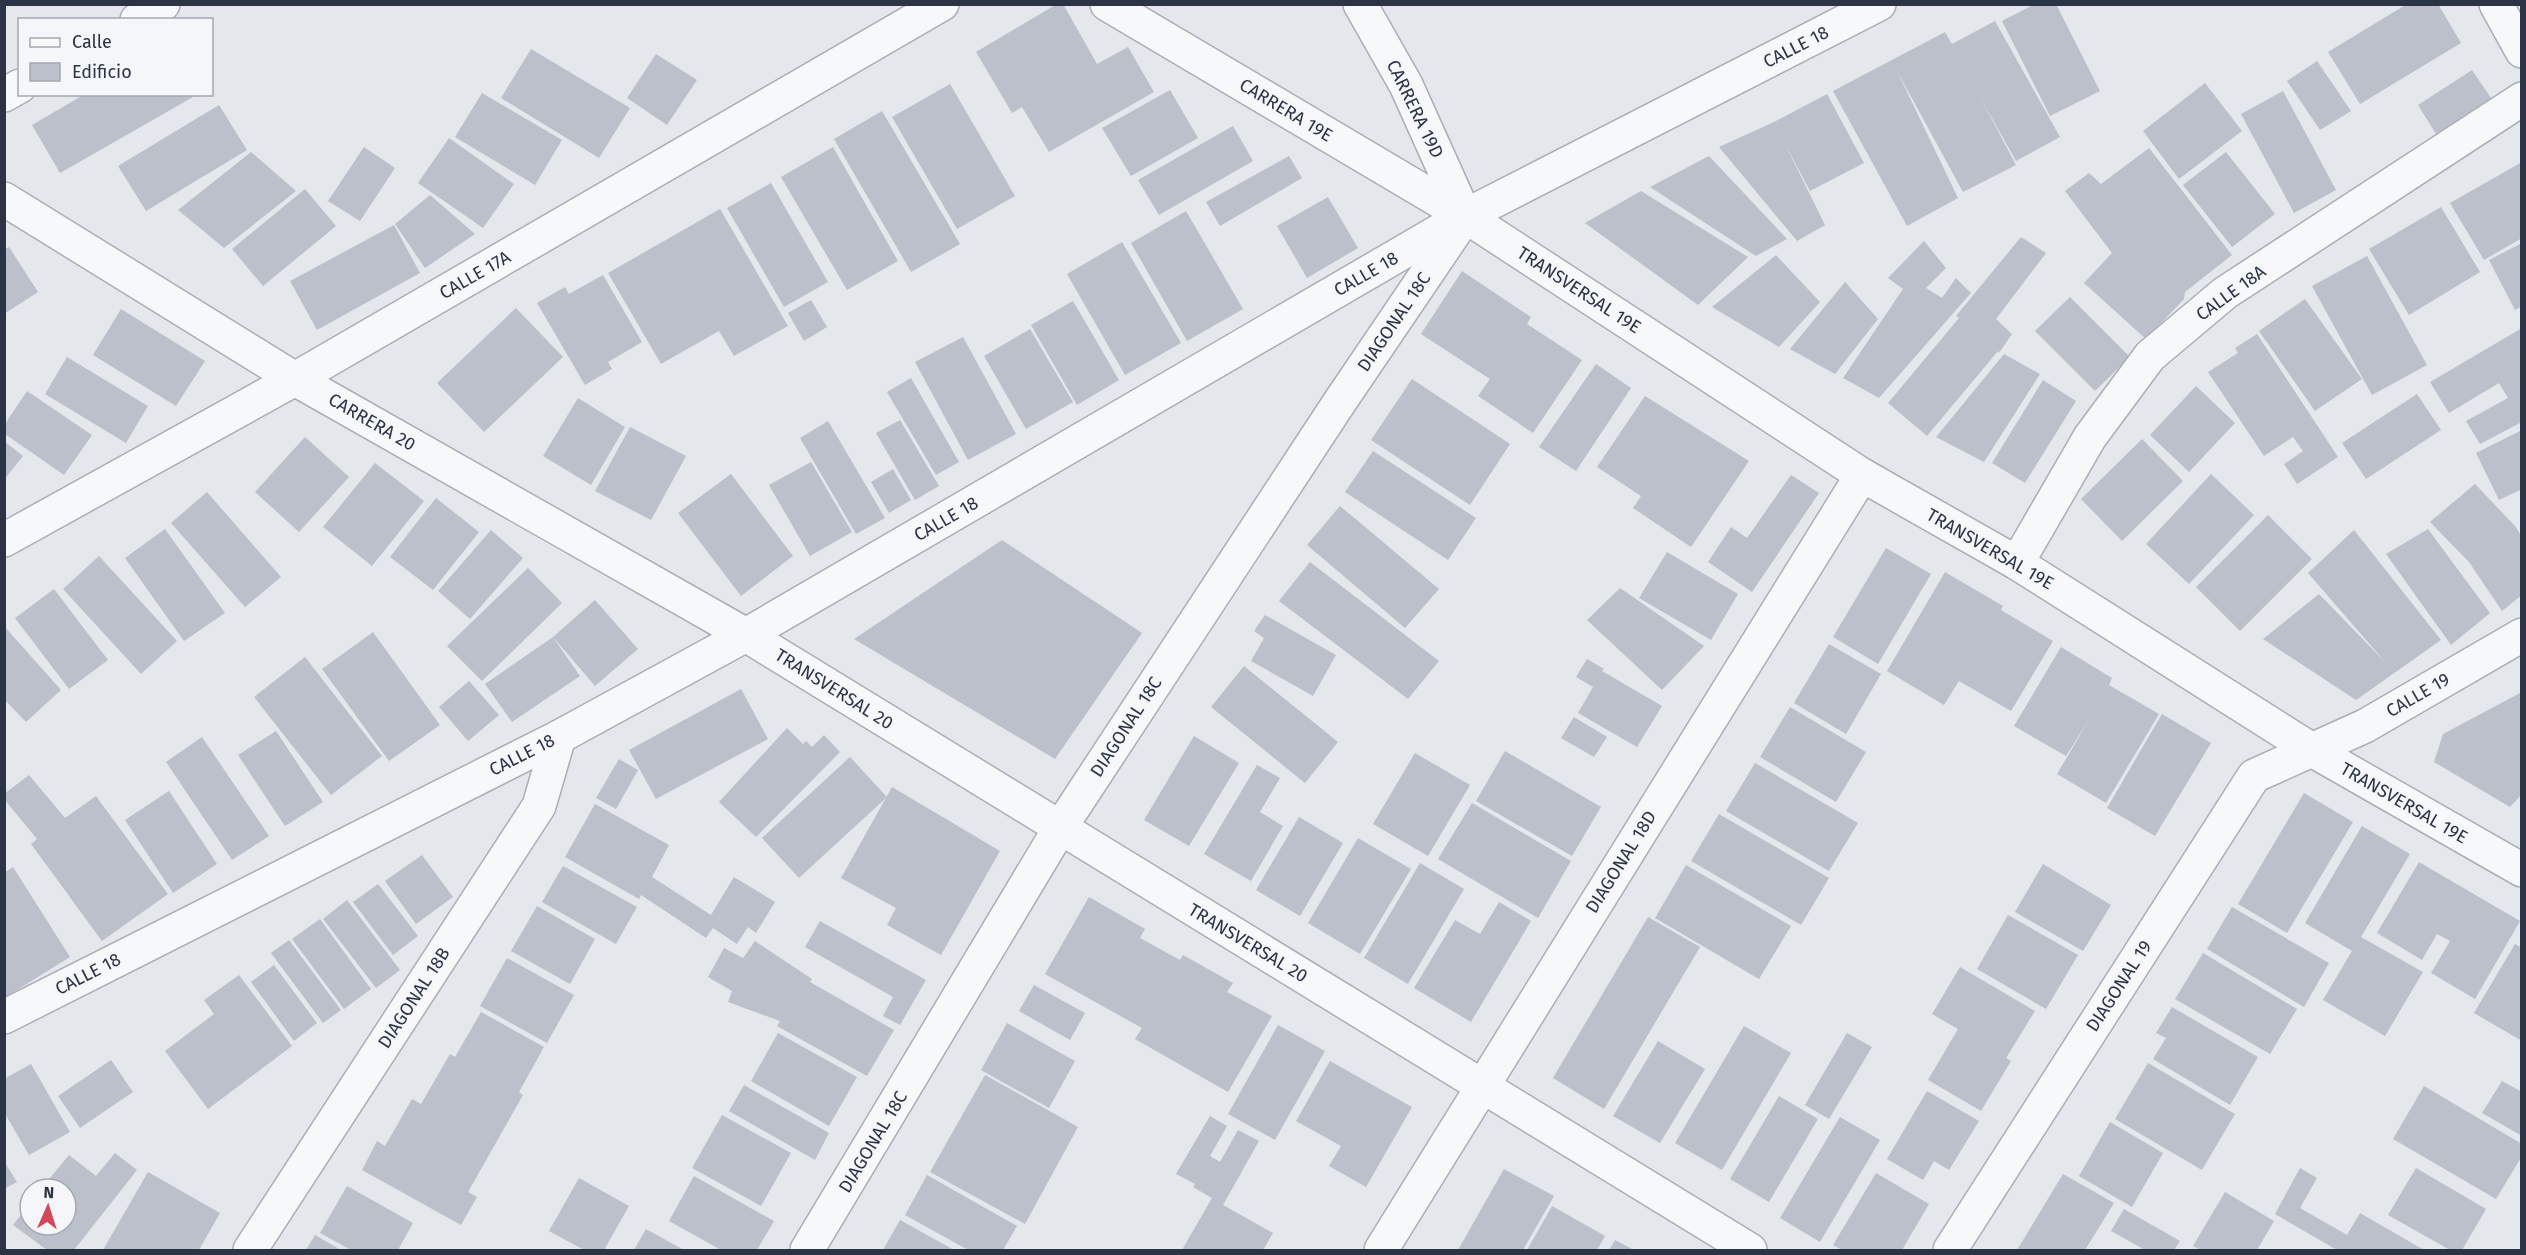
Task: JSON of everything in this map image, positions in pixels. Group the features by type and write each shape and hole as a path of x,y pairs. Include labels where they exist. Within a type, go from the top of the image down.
{"street":[{"path":"140,18 163,4"},
{"name":"CALLE 17A","path":"4,540 296,379 942,4"},
{"name":"CARRERA 19E","path":"1107,4 1465,216"},
{"name":"CARRERA 19D","path":"1360,4 1406,85 1465,216"},
{"name":"CALLE 18","path":"4,1017 559,737 746,635 1465,216 1880,4"},
{"path":"2496,4 2522,51"},
{"path":"4,95 18,87"},
{"name":"CALLE 18A","path":"2017,563 2090,437 2150,356 2225,293 2522,99"},
{"name":"CARRERA 20","path":"4,200 296,379 746,635"},
{"name":"TRANSVERSAL 19E","path":"1465,216 1862,475 2017,563 2312,750 2522,870"},
{"name":"DIAGONAL 18C","path":"807,1251 1060,828 1339,403 1465,216"},
{"name":"DIAGONAL 18D","path":"1381,1251 1862,475"},
{"name":"TRANSVERSAL 20","path":"746,635 1750,1251"},
{"name":"CALLE 19","path":"2312,750 2365,726 2522,635"},
{"name":"DIAGONAL 18B","path":"250,1251 539,806 559,737"},
{"name":"DIAGONAL 19","path":"1950,1251 2254,776 2312,750"}],"building":[{"path":"1057,4 1063,4 1097,64 1128,47 1154,92 1049,152 1022,107 1012,113 976,52"},
{"path":"2035,4 2056,4 2100,91 2050,116 2002,21"},
{"path":"2407,4 2438,4 2461,43 2360,104 2328,52"},
{"path":"1995,21 2060,137 2016,161 1980,97 2016,165 1963,192 1897,71 1958,198 1907,226 1833,91 1945,32 1952,44"},
{"path":"531,49 630,108 599,158 501,98"},
{"path":"656,54 697,80 667,125 627,98"},
{"path":"2317,61 2351,111 2320,130 2287,81"},
{"path":"2472,70 2491,98 2436,134 2418,105"},
{"path":"2205,83 2242,131 2179,179 2143,131"},
{"path":"950,84 1015,196 957,229 892,117"},
{"path":"1170,90 1198,138 1131,176 1102,128"},
{"path":"2283,91 2336,190 2294,213 2241,114"},
{"path":"482,93 562,140 535,185 455,137"},
{"path":"1827,94 1864,163 1810,191 1784,142 1825,225 1797,241 1719,147"},
{"path":"82,96 193,97 60,173 32,125"},
{"path":"219,105 247,150 146,211 118,166"},
{"path":"882,111 960,244 911,272 834,139"},
{"path":"1233,126 1253,161 1159,215 1138,180"},
{"path":"449,138 514,184 483,228 418,183"},
{"path":"364,147 395,168 360,221 328,201"},
{"path":"833,147 898,261 847,290 781,177"},
{"path":"2149,148 2232,255 2185,292 2184,299 2146,339 2084,283 2112,253 2065,191 2089,173 2101,184"},
{"path":"251,152 296,191 224,248 178,210"},
{"path":"2226,152 2275,214 2232,247 2183,185"},
{"path":"1289,156 1302,178 1220,226 1206,202"},
{"path":"1709,156 1787,239 1756,256 1650,187"},
{"path":"2522,162 2522,238 2484,260 2450,203"},
{"path":"771,183 828,282 784,307 727,208"},
{"path":"305,189 336,226 263,286 232,249"},
{"path":"1641,191 1748,257 1698,305 1585,223"},
{"path":"430,195 475,234 425,268 395,224"},
{"path":"1328,197 1358,248 1307,278 1277,226"},
{"path":"2441,207 2480,272 2409,315 2369,249"},
{"path":"720,209 788,326 734,356 719,331 661,364 608,273"},
{"path":"1186,211 1243,309 1187,341 1131,243"},
{"path":"394,225 420,273 317,330 290,281"},
{"path":"2021,237 2046,253 1996,319 2012,334 1999,353 1998,351 1927,436 1888,403 1959,318 1956,316"},
{"path":"1924,241 1946,268 1926,288 1942,298 1956,278 1971,293 1879,398 1843,378 1903,289 1888,278"},
{"path":"1122,242 1181,343 1125,375 1067,274"},
{"path":"2522,243 2522,306 2515,310 2489,260"},
{"path":"9,247 38,292 4,314 4,250"},
{"path":"1776,255 1820,302 1779,347 1712,307"},
{"path":"2367,256 2427,365 2372,395 2312,286"},
{"path":"1462,271 1531,317 1527,324 1582,360 1533,433 1478,396 1490,379 1421,334"},
{"path":"603,275 642,342 608,362 612,369 585,385 537,303 565,287 569,294"},
{"path":"1845,282 1878,319 1835,374 1790,349"},
{"path":"2070,297 2130,357 2095,391 2035,331"},
{"path":"2305,299 2362,379 2315,411 2259,331"},
{"path":"811,300 827,327 804,341 788,313"},
{"path":"1073,301 1119,380 1077,405 1031,325"},
{"path":"516,308 563,357 484,432 437,383"},
{"path":"121,309 205,361 176,406 93,355"},
{"path":"2522,328 2522,422 2480,444 2466,421 2508,398 2499,383 2449,413 2430,382"},
{"path":"1030,329 1073,402 1026,429 984,356"},
{"path":"2257,334 2338,457 2297,484 2284,464 2303,451 2293,437 2264,456 2208,372 2238,353 2235,348"},
{"path":"963,337 1016,434 968,460 915,362"},
{"path":"2004,354 2040,374 1984,462 1936,437"},
{"path":"67,357 148,406 126,443 45,394"},
{"path":"1596,364 1631,388 1576,471 1539,447"},
{"path":"911,378 959,462 936,475 887,392"},
{"path":"1412,379 1510,444 1470,505 1371,440"},
{"path":"2043,380 2076,401 2025,483 1992,463"},
{"path":"2196,386 2235,423 2189,472 2150,435"},
{"path":"27,391 92,435 64,475 5,434 5,424"},
{"path":"2417,394 2441,430 2366,479 2342,443"},
{"path":"1645,396 1749,461 1691,547 1633,508 1641,496 1597,467"},
{"path":"578,398 625,427 591,485 543,456"},
{"path":"900,420 939,486 915,500 876,433"},
{"path":"828,421 885,518 856,534 800,438"},
{"path":"630,427 686,456 651,520 595,491"},
{"path":"2522,430 2522,489 2499,500 2476,453"},
{"path":"305,437 349,477 299,532 255,492"},
{"path":"2142,439 2183,481 2122,541 2081,499"},
{"path":"4,441 23,456 4,480"},
{"path":"1373,451 1476,518 1448,560 1345,492"},
{"path":"811,462 852,532 810,556 769,485"},
{"path":"375,463 424,501 372,566 323,527"},
{"path":"893,469 911,500 889,513 871,482"},
{"path":"731,474 793,556 741,596 678,513"},
{"path":"2211,474 2254,515 2189,584 2146,544"},
{"path":"1791,475 1819,493 1752,592 1708,562 1731,527 1747,538"},
{"path":"2475,484 2515,526 2522,537 2522,595 2502,611 2469,562 2430,522"},
{"path":"207,492 281,577 245,607 171,523"},
{"path":"436,498 479,532 433,590 390,557"},
{"path":"1340,506 1439,589 1405,628 1307,545"},
{"path":"2268,515 2312,559 2240,631 2196,587"},
{"path":"165,529 225,613 184,641 125,558"},
{"path":"2428,529 2490,613 2451,645 2386,554"},
{"path":"491,530 523,558 470,619 438,591"},
{"path":"2354,530 2441,640 2356,700 2263,639 2319,594 2386,663 2308,573"},
{"path":"1002,540 1142,633 1055,759 854,639"},
{"path":"1886,548 1931,574 1878,664 1833,637"},
{"path":"1667,552 1738,594 1711,640 1639,598"},
{"path":"99,556 177,641 141,674 63,589"},
{"path":"1310,562 1439,661 1408,699 1279,601"},
{"path":"528,568 562,603 482,681 447,646"},
{"path":"1945,572 2003,606 2001,610 2053,641 2011,711 1959,681 1944,705 1887,671"},
{"path":"1620,588 1704,646 1662,690 1587,620"},
{"path":"54,589 108,660 69,689 15,618"},
{"path":"595,600 638,649 595,686 553,637"},
{"path":"1265,615 1336,655 1313,696 1251,661 1264,638 1254,631"},
{"path":"4,626 61,690 26,722 4,699"},
{"path":"373,632 440,725 389,761 322,669"},
{"path":"553,637 580,676 512,722 485,684"},
{"path":"1829,644 1881,674 1846,734 1794,703"},
{"path":"2061,647 2112,678 2109,685 2159,714 2106,803 2057,774 2089,720 2066,756 2014,726"},
{"path":"305,657 382,756 331,795 254,697"},
{"path":"1587,659 1604,669 1602,671 1662,706 1637,747 1578,713 1593,687 1576,677"},
{"path":"1244,666 1338,742 1305,783 1211,707"},
{"path":"469,681 499,715 468,741 439,707"},
{"path":"741,689 768,739 656,799 629,750"},
{"path":"2522,692 2522,794 2510,807 2434,762 2443,734"},
{"path":"1790,707 1866,752 1836,802 1760,757"},
{"path":"2162,714 2211,743 2155,836 2107,808"},
{"path":"1574,717 1607,737 1594,757 1561,738"},
{"path":"787,728 803,744 806,741 812,747 824,735 840,752 756,837 719,802"},
{"path":"276,731 323,802 285,826 238,755"},
{"path":"1194,736 1239,763 1189,846 1144,820"},
{"path":"202,737 269,836 232,860 166,762"},
{"path":"1505,751 1601,807 1572,856 1476,801"},
{"path":"1415,753 1470,785 1428,856 1373,824"},
{"path":"850,757 887,797 799,878 762,838"},
{"path":"619,759 638,770 616,809 596,798"},
{"path":"1755,763 1858,823 1829,871 1726,811"},
{"path":"1257,765 1280,778 1260,812 1283,826 1251,881 1204,854"},
{"path":"29,775 65,818 96,796 168,894 102,941 31,844 37,839 4,799 4,794"},
{"path":"892,787 1000,851 941,955 887,925 896,908 841,878"},
{"path":"169,791 217,864 173,893 125,820"},
{"path":"2304,793 2353,822 2287,933 2238,904"},
{"path":"1472,803 1571,861 1538,918 1438,859"},
{"path":"595,804 669,845 652,877 711,915 734,877 775,902 756,933 748,927 737,944 713,928 706,938 641,895 639,899 565,857"},
{"path":"1719,814 1829,878 1801,925 1691,861"},
{"path":"1299,817 1343,843 1300,916 1256,890"},
{"path":"2362,826 2410,854 2361,937 2423,972 2385,1036 2323,1000 2352,951 2305,923"},
{"path":"1358,838 1411,869 1360,954 1308,923"},
{"path":"422,855 453,897 416,924 385,881"},
{"path":"2419,862 2520,921 2475,999 2431,973 2450,941 2437,934 2422,960 2377,933"},
{"path":"1420,863 1464,889 1408,984 1364,958"},
{"path":"2043,864 2111,905 2083,951 2015,912"},
{"path":"1686,865 1791,926 1759,979 1655,918"},
{"path":"563,866 637,907 616,944 542,902"},
{"path":"13,867 70,957 4,998 4,873"},
{"path":"378,884 418,936 393,955 353,902"},
{"path":"1089,897 1145,929 1140,938 1180,960 1183,955 1233,983 1227,992 1272,1016 1228,1092 1135,1039 1142,1028 1045,974"},
{"path":"347,900 400,970 376,988 323,919"},
{"path":"1499,902 1531,921 1471,1022 1414,988 1455,920 1480,934"},
{"path":"537,906 595,939 570,984 511,951"},
{"path":"2232,907 2329,963 2304,1007 2207,949"},
{"path":"2008,915 2078,955 2046,1009 1977,969"},
{"path":"1648,917 1700,947 1604,1109 1553,1078"},
{"path":"320,919 371,989 344,1009 292,939"},
{"path":"820,921 926,980 900,1025 883,1016 893,997 805,947"},
{"path":"289,940 341,1010 323,1023 271,953"},
{"path":"755,941 812,979 810,982 894,1030 867,1076 777,1026 780,1021 728,1002 732,991 708,977 724,948 743,958"},
{"path":"2515,944 2522,948 2522,1041 2474,1013"},
{"path":"2203,953 2297,1009 2270,1054 2175,999"},
{"path":"507,958 574,995 547,1043 480,1006"},
{"path":"274,965 317,1023 294,1041 251,982"},
{"path":"1960,967 2035,1011 2006,1058 2011,1061 1981,1111 1928,1080 1958,1029 1932,1014"},
{"path":"239,975 292,1046 208,1109 165,1051 214,1014 204,1000"},
{"path":"1034,985 1085,1013 1070,1040 1019,1011"},
{"path":"2172,1007 2258,1057 2230,1105 2153,1059 2166,1038 2156,1033"},
{"path":"481,1012 544,1047 519,1092 523,1095 468,1192 477,1197 461,1225 362,1170 377,1141 385,1146 412,1099 421,1104 450,1054 455,1057"},
{"path":"1007,1023 1075,1061 1049,1108 981,1070"},
{"path":"1278,1025 1325,1051 1275,1140 1228,1114"},
{"path":"1744,1026 1791,1053 1722,1170 1675,1143"},
{"path":"778,1033 857,1077 829,1126 751,1081"},
{"path":"1847,1033 1872,1047 1829,1119 1805,1105"},
{"path":"1658,1041 1705,1069 1660,1143 1613,1116"},
{"path":"111,1060 133,1092 80,1128 58,1096"},
{"path":"1330,1061 1412,1107 1366,1187 1329,1166 1341,1146 1296,1121"},
{"path":"2148,1063 2235,1114 2202,1170 2115,1119"},
{"path":"31,1064 70,1132 29,1155 4,1112 4,1079"},
{"path":"985,1075 1078,1127 1025,1224 930,1172"},
{"path":"2502,1081 2522,1092 2522,1136 2482,1113"},
{"path":"744,1085 829,1133 815,1160 729,1111"},
{"path":"2424,1086 2522,1144 2522,1156 2496,1199 2393,1139"},
{"path":"1927,1091 1979,1121 1949,1170 1934,1161 1923,1180 1887,1159"},
{"path":"1779,1096 1818,1119 1769,1202 1730,1179"},
{"path":"722,1115 791,1153 761,1206 692,1168"},
{"path":"1210,1116 1227,1126 1210,1156 1220,1162 1238,1130 1259,1141 1223,1205 1273,1233 1263,1250 1182,1250 1212,1198 1193,1187 1195,1184 1176,1174"},
{"path":"1840,1117 1880,1140 1820,1242 1780,1218"},
{"path":"2110,1122 2163,1153 2132,1207 2079,1176"},
{"path":"115,1153 137,1170 74,1250 47,1250 29,1237 78,1237 78,1177 51,1177 69,1155 96,1176"},
{"path":"4,1161 17,1182 4,1189"},
{"path":"2300,1168 2317,1178 2300,1208 2347,1235 2360,1213 2424,1250 2337,1250 2275,1214"},
{"path":"2416,1168 2486,1209 2462,1250 2450,1250 2388,1215"},
{"path":"1504,1169 1554,1196 1523,1250 1458,1250"},
{"path":"148,1172 220,1213 199,1250 103,1250"},
{"path":"1876,1173 1929,1204 1902,1250 1842,1250 1833,1245"},
{"path":"2063,1174 2114,1203 2085,1250 2017,1250"},
{"path":"927,1175 1017,1226 1003,1250 968,1250 905,1215"},
{"path":"694,1176 774,1221 757,1250 721,1250 669,1221"},
{"path":"579,1178 629,1206 604,1250 584,1250 549,1231"},
{"path":"347,1186 413,1223 398,1250 351,1250 320,1233"},
{"path":"2225,1192 2274,1221 2257,1250 2200,1250 2193,1246"},
{"path":"1552,1206 1605,1236 1597,1250 1527,1250"},
{"path":"2124,1209 2180,1241 2174,1250 2145,1250 2111,1231"},
{"path":"18,1219 18,1229 13,1225"},
{"path":"900,1220 954,1250 883,1250"},
{"path":"646,1229 684,1250 634,1250"},
{"path":"315,1235 341,1250 306,1250"},
{"path":"1615,1240 1634,1250 1609,1250"}]}
